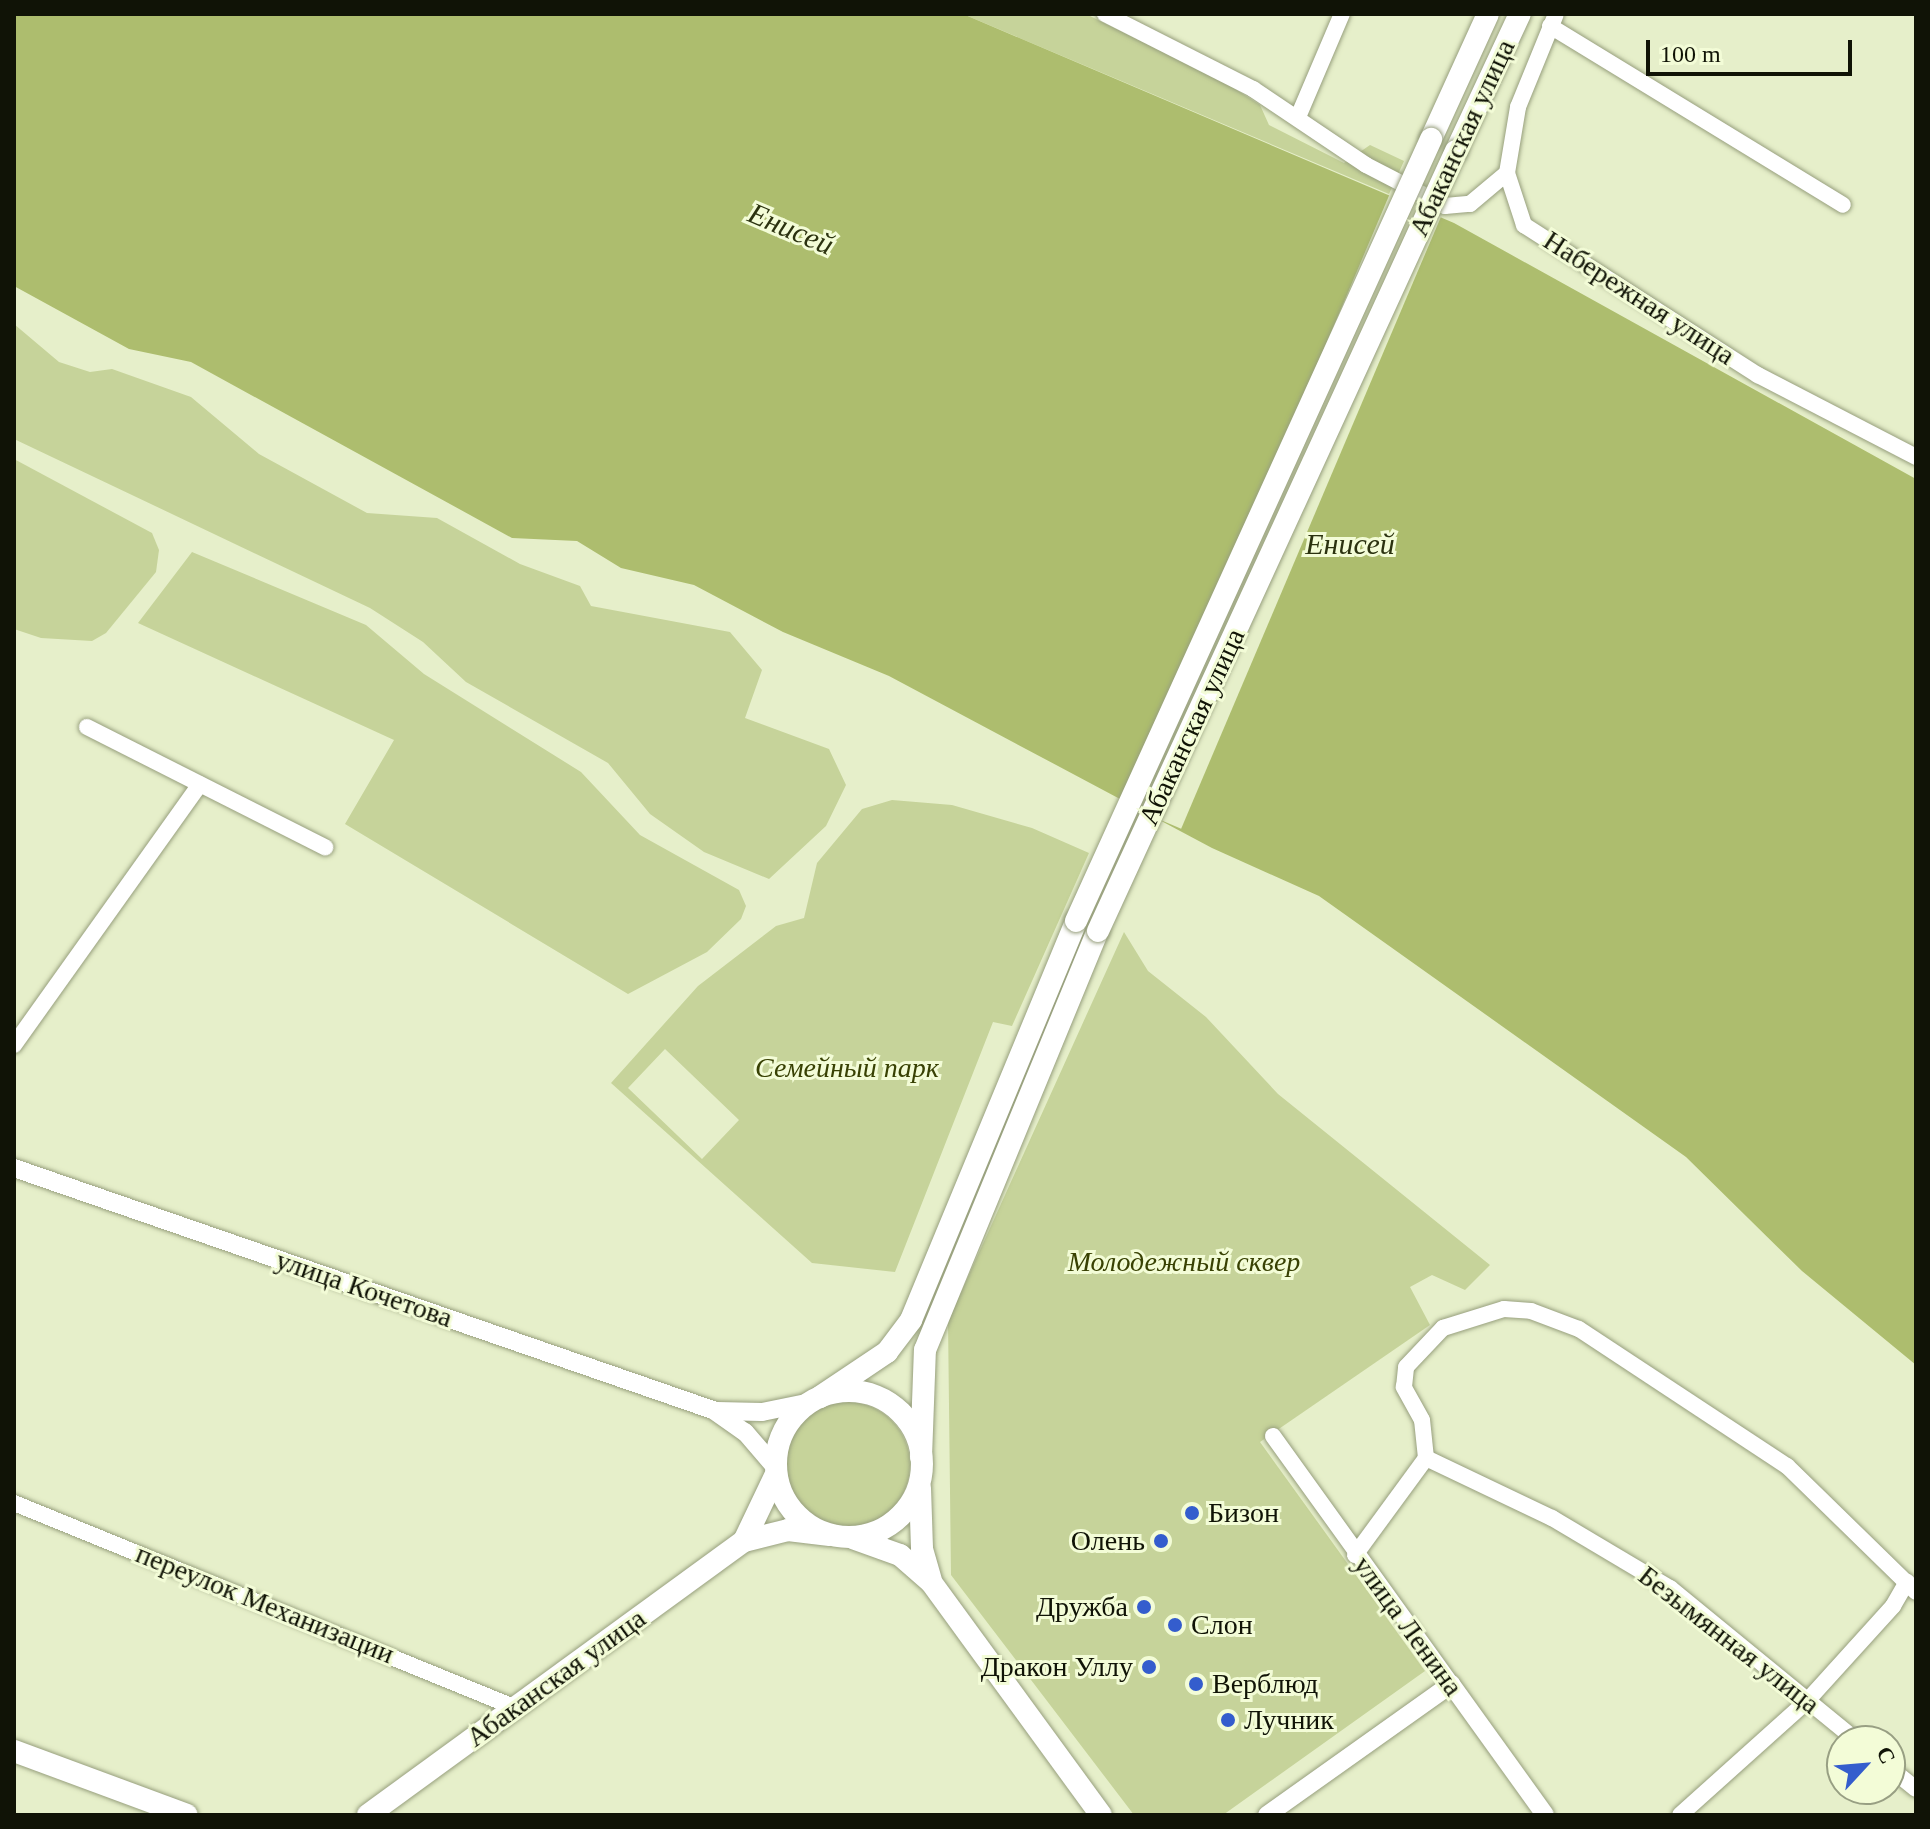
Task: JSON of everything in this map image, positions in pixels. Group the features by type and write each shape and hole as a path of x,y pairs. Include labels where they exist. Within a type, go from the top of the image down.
{"main road":[{"name":"Абаканская улица","path":"816,1399 887,1352 911,1320 1076,921 1488,14"},
{"name":"Абаканская улица","path":"922,1462 925,1350 1098,931 1520,14"},
{"path":"931,1582 920,1526 922,1462 914,1432 890,1404 855,1392 816,1399 782,1434 776,1471 794,1513 834,1536 890,1550 931,1582 1101,1815"},
{"path":"834,1536 863,1536 896,1520 912,1501 922,1462"},
{"name":"Абаканская улица","path":"744,1541 776,1471"},
{"name":"Абаканская улица","path":"368,1815 744,1541 788,1530 834,1536"},
{"path":"14,1751 187,1815"}],"street":[{"path":"1105,14 1298,117 1366,165 1445,206 1470,204 1507,173 1518,107 1553,20 1843,205"},
{"path":"1298,117 1342,14"},
{"name":"Набережная улица","path":"1507,173 1524,225 1758,375 1916,457"},
{"path":"87,727 325,847"},
{"path":"14,1045 200,784"},
{"name":"улица Кочетова","path":"14,1168 714,1410 745,1432 776,1471"},
{"path":"1355,1555 1426,1458 1422,1420 1404,1387 1415,1354 1428,1339 1462,1318 1504,1309 1531,1311 1579,1329 1787,1466 1912,1587 1807,1701 1680,1815"},
{"name":"улица Кочетова","path":"714,1410 762,1412 816,1399"},
{"name":"улица Ленина","path":"1273,1436 1355,1555 1545,1815"},
{"name":"Безымянная улица","path":"1426,1458 1552,1518 1670,1588 1837,1725"},
{"name":"переулок Механизации","path":"14,1503 516,1708"},
{"path":"1267,1815 1451,1684"}],"green space":[{"path":"963,14 1086,14 1229,85 1260,105 1269,125 1344,163 1370,145 1404,161 1389,194"},
{"path":"14,324 59,362 90,372 112,369 191,397 259,454 367,513 437,518 520,564 580,586 591,606 730,632 762,670 745,718 829,749 846,785 826,826 769,879 704,852 650,814 608,763 466,682 423,642 370,608 14,439"},
{"path":"14,459 152,533 159,550 156,572 106,633 92,641 41,638 14,629"},
{"path":"192,552 366,625 424,674 581,772 640,835 739,890 746,906 741,919 707,952 628,994 345,824 394,740 138,623"},
{"name":"Семейный парк","path":"892,800 952,805 1032,828 1089,853 1012,1026 993,1022 895,1272 812,1263 611,1083 698,986 776,926 804,918 817,863 862,809","holes":["665,1049 739,1120 702,1159 628,1088"]},
{"name":"Молодежный сквер","path":"1124,932 1148,971 1206,1017 1278,1094 1490,1265 1465,1290 1432,1275 1410,1287 1430,1325 1260,1442 1425,1671 1223,1815 1134,1815 951,1575 948,1321"},
{"path":"847,1402 871,1407 891,1421 905,1441 910,1465 905,1489 891,1509 871,1523 847,1528 823,1523 803,1509 789,1489 784,1465 789,1441 803,1421 823,1407"}],"water":[{"name":"Енисей","path":"14,14 963,14 1454,223 1916,479 1916,1365 1802,1271 1686,1157 1319,896 1212,848 889,676 783,632 694,585 621,568 577,541 512,538 191,362 129,349 14,286"}],"pier":[{"path":"1391,191 1443,213 1181,829 1130,807"}],"place":[{"name":"Бизон","path":"1192,1513"},
{"name":"Олень","path":"1161,1541"},
{"name":"Дружба","path":"1144,1607"},
{"name":"Слон","path":"1175,1625"},
{"name":"Дракон Уллу","path":"1149,1667"},
{"name":"Верблюд","path":"1196,1684"},
{"name":"Лучник","path":"1228,1720"}]}
